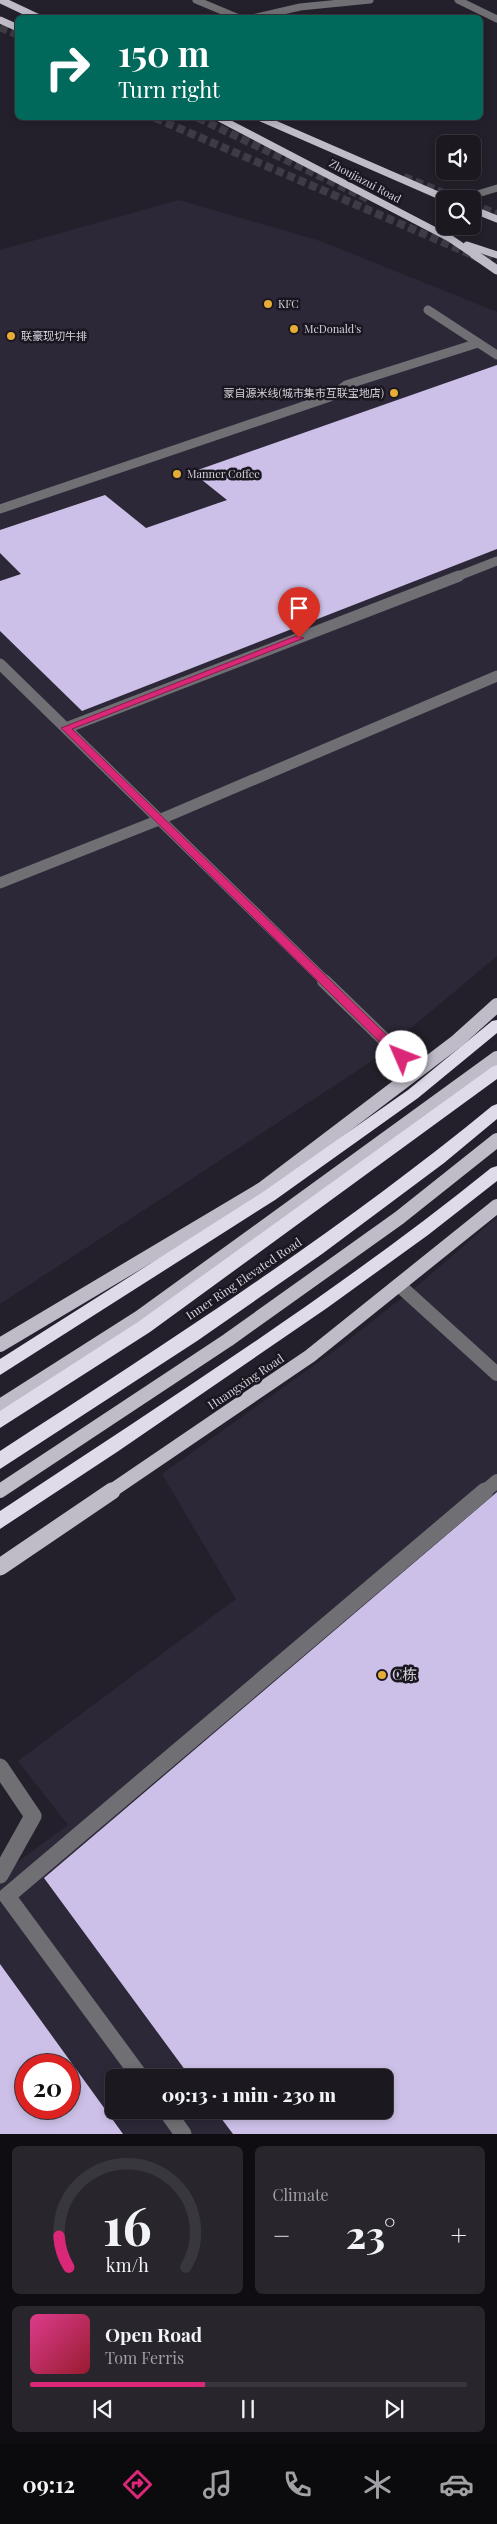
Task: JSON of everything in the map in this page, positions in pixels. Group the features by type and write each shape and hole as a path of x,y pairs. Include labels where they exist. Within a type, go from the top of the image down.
{"highway":[{"path":"0,1368 269,1196 413,1094 497,1025"},
{"name":"Inner Ring Elevated Road","path":"0,1420 144,1327 497,1072"},
{"name":"Inner Ring Elevated Road","path":"0,1461 283,1273 379,1204 497,1110"},
{"path":"0,1521 166,1410 375,1265 443,1217 497,1172"}],"main road":[{"path":"1,0 32,15"},
{"path":"0,20 15,27"},
{"name":"Zhoujiazui Road","path":"223,120 451,239 497,270"},
{"name":"Zhoujiazui Road","path":"265,120 436,194"},
{"path":"481,213 495,219"},
{"path":"451,239 497,255"},
{"path":"0,1345 262,1189 456,1041 497,1005"},
{"path":"0,1406 140,1317 474,1077 497,1058"},
{"path":"0,1491 228,1340 399,1218 497,1140"},
{"name":"Huangxing Road","path":"0,1567 310,1356 400,1286 497,1206"}],"street":[{"path":"196,0 232,15"},
{"path":"288,0 300,7"},
{"path":"265,15 300,7 370,0"},
{"path":"458,0 497,19"},
{"path":"481,193 497,188"},
{"path":"428,310 497,355"},
{"path":"0,509 330,397 346,385 478,342"},
{"path":"66,728 497,561"},
{"path":"0,664 416,1071"},
{"path":"0,883 160,820 497,676"},
{"path":"400,1286 497,1374"},
{"path":"135,2069 7,1896 497,1480"},
{"path":"0,1767 33,1816 0,1875"},
{"path":"173,2119 184,2134"}],"shaded area":[{"path":"179,200 320,241 497,312 497,956 369,1063 0,1304 0,250"},
{"path":"497,1217 497,2134 0,2134 0,1875 68,1825 18,1761 236,1599 162,1474 337,1349 422,1282"}],"building":[{"path":"497,365 497,549 82,711 0,631 0,581 21,574 0,553 0,530 105,495 146,528 227,500 192,472"},
{"name":"C栋","path":"497,1492 497,2134 233,2134 222,2119 393,2119 393,2069 184,2069 44,1878"},
{"path":"0,1964 65,2054 15,2054 15,2119 80,2119 80,2075 105,2109 105,2119 112,2119 123,2134 0,2134"}],"tunnel":[{"path":"0,27 15,34"},
{"path":"160,120 475,256"},
{"path":"202,120 370,200"},
{"path":"404,177 436,190"},
{"path":"481,208 497,214"},
{"path":"472,249 486,256"},
{"path":"472,254 480,258"},
{"path":"483,254 497,261"}],"place":[{"name":"KFC","path":"268,304"},
{"name":"McDonald's","path":"294,329"},
{"name":"联豪现切牛排","path":"11,336"},
{"name":"蒙自源米线(城市集市互联宝地店)","path":"394,393"},
{"name":"Manner Coffee","path":"177,474"},
{"name":"C栋","path":"382,1675"}],"route":[{"path":"299,638 66,728 402,1057"}]}
